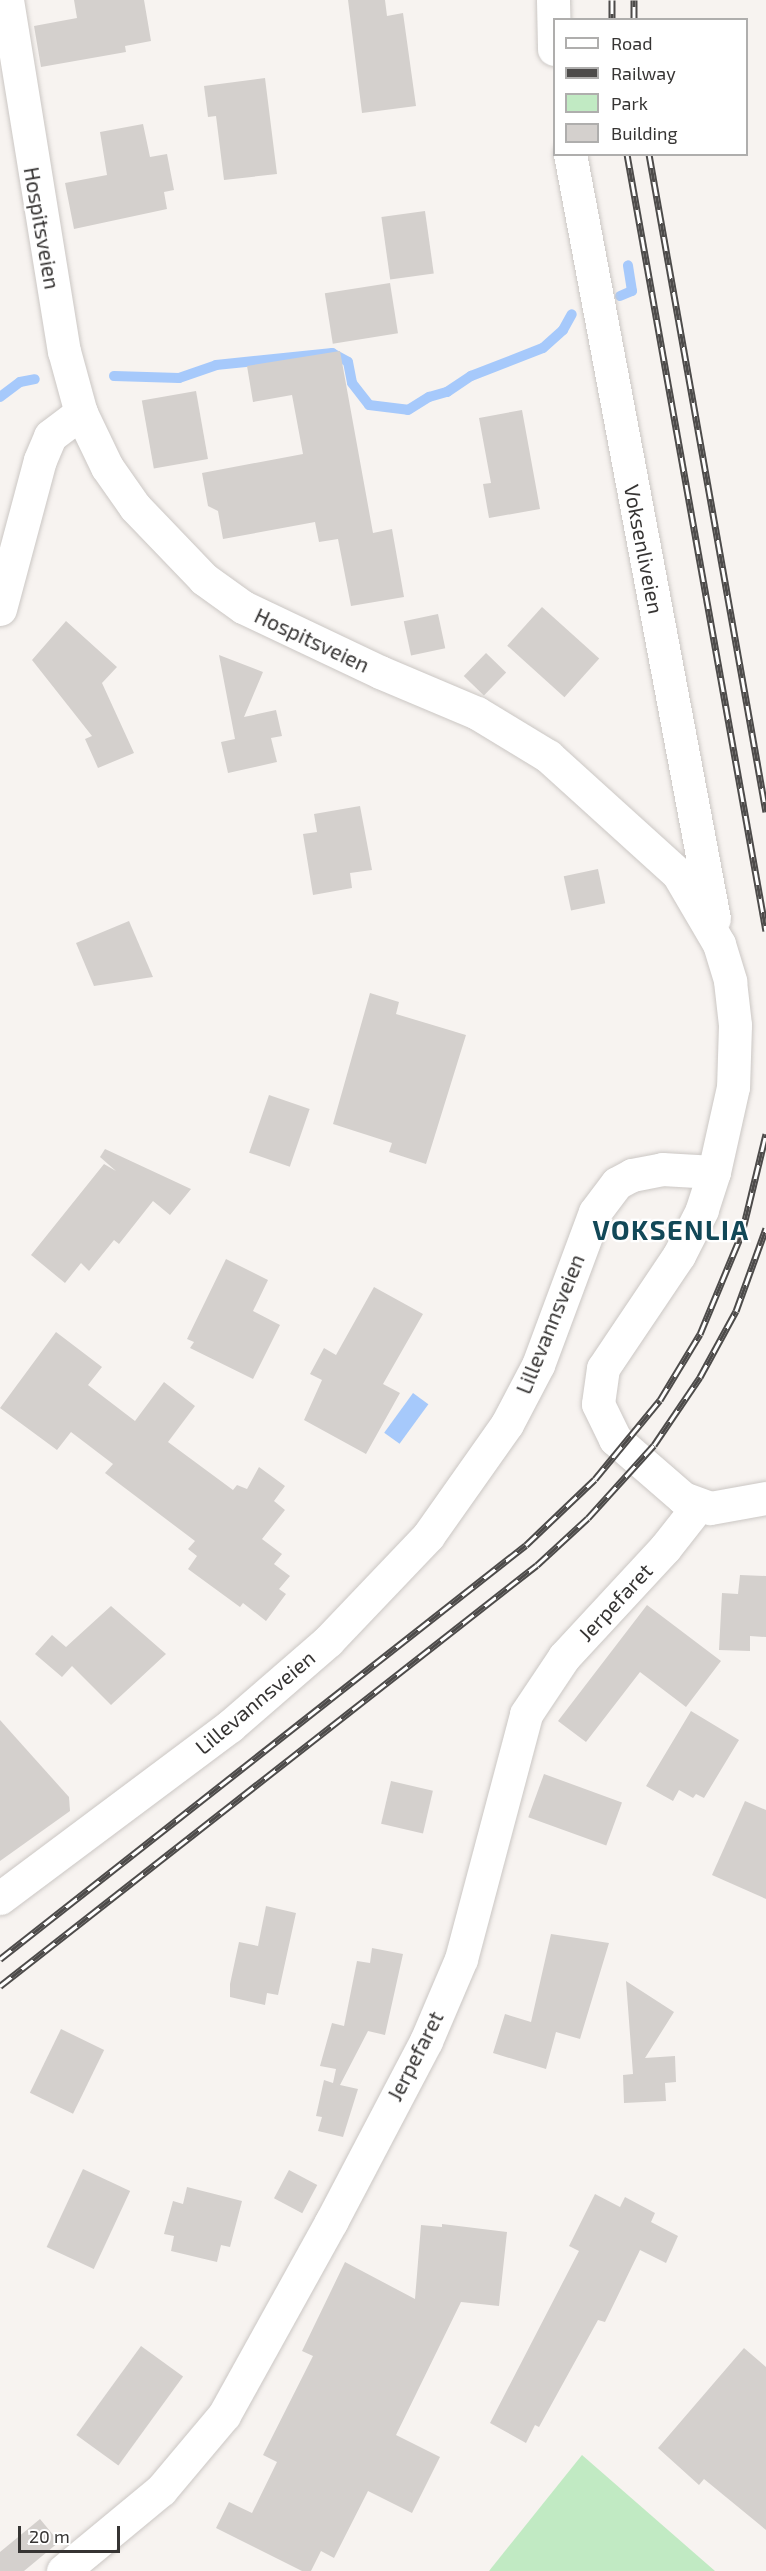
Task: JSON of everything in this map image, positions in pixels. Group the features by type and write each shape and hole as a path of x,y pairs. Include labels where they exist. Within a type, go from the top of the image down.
{"street":[{"name":"Hospitsveien","path":"7,0 47,258 81,413 107,467 135,507 204,579 243,607 380,672 477,713 548,756 678,874 719,944 730,981 735,1025 734,1087 714,1172"},
{"path":"553,0 554,18"},
{"name":"Voksenliveien","path":"570,156 719,944"},
{"path":"0,609 40,459 50,436 81,413"},
{"name":"Lillevannsveien","path":"0,1898 230,1726 328,1641 428,1536 476,1472 538,1365 596,1212 612,1189 646,1170 714,1172"},
{"path":"714,1172 702,1210 688,1237 603,1368 597,1392 602,1416 615,1439 673,1491 698,1506 724,1508 766,1498"},
{"name":"Jerpefaret","path":"63,2571 161,2490 224,2415 331,2223 426,2041 461,1959 526,1714 564,1657 666,1548 698,1506"}],"green space":[{"path":"582,2455 715,2571 489,2571"}],"water":[{"path":"413,1393 428,1404 400,1444 384,1433"}],"building":[{"path":"74,0 144,0 151,41 125,46 126,52 41,67 34,26 77,18"},
{"path":"348,0 385,0 387,16 403,13 416,106 362,113"},
{"path":"265,78 277,174 224,180 216,116 208,117 204,86"},
{"path":"143,124 150,157 167,154 174,190 164,192 167,209 74,229 65,183 107,175 100,132"},
{"path":"425,211 434,273 390,280 381,217"},
{"path":"390,283 398,333 333,344 325,293"},
{"path":"340,351 373,533 392,529 404,597 351,606 338,539 319,542 315,522 223,539 218,511 208,506 202,473 303,454 292,395 253,402 247,366"},
{"path":"196,391 208,459 154,469 142,401"},
{"path":"522,410 540,509 489,518 483,484 491,483 479,418"},
{"path":"542,607 599,659 564,697 507,646"},
{"path":"438,614 445,648 411,656 404,621"},
{"path":"66,621 117,667 102,683 134,753 98,768 85,739 92,736 32,660"},
{"path":"486,653 506,672 484,695 464,676"},
{"path":"219,655 263,672 244,717 276,710 282,736 271,738 277,762 228,773 221,742 235,739"},
{"path":"360,806 372,870 350,873 352,888 313,895 303,834 317,832 314,814"},
{"path":"598,869 605,903 571,911 564,876"},
{"path":"129,921 153,977 94,986 76,943"},
{"path":"370,993 399,1002 396,1014 466,1035 426,1164 389,1152 392,1143 333,1124"},
{"path":"269,1095 310,1109 290,1167 249,1153"},
{"path":"105,1149 191,1189 170,1215 153,1201 119,1244 114,1240 89,1271 81,1263 65,1283 31,1255 104,1164 116,1171 100,1157"},
{"path":"226,1259 268,1280 253,1311 280,1325 253,1379 190,1348 194,1342 187,1339"},
{"path":"374,1287 423,1314 383,1384 400,1393 366,1454 304,1420 322,1380 310,1374 324,1348 336,1355"},
{"path":"56,1332 102,1367 88,1385 135,1421 164,1382 195,1406 168,1442 233,1490 237,1485 247,1489 259,1467 285,1486 274,1501 285,1510 262,1539 282,1554 274,1564 290,1576 279,1589 286,1594 266,1621 243,1603 240,1607 188,1569 197,1556 188,1549 195,1541 105,1473 113,1464 71,1432 57,1450 0,1408"},
{"path":"740,1575 766,1576 766,1637 750,1636 750,1651 719,1650 722,1593 738,1594"},
{"path":"647,1605 721,1661 686,1707 640,1672 586,1742 558,1721"},
{"path":"111,1606 166,1654 111,1705 72,1666 62,1677 35,1654 52,1635 66,1647"},
{"path":"691,1711 739,1740 704,1798 696,1794 693,1798 679,1790 673,1801 646,1786"},
{"path":"0,1720 69,1797 70,1811 0,1861"},
{"path":"544,1774 622,1802 606,1846 528,1817"},
{"path":"391,1781 433,1791 423,1834 381,1824"},
{"path":"745,1801 766,1810 766,1899 712,1875"},
{"path":"266,1906 296,1913 278,1995 267,1993 265,2005 230,1997 230,1984 239,1942 258,1946"},
{"path":"551,1934 609,1943 580,2039 556,2032 546,2069 493,2053 505,2014 531,2022"},
{"path":"372,1948 403,1954 385,2035 368,2031 340,2085 358,2089 343,2137 318,2131 322,2117 316,2116 324,2080 333,2083 336,2069 320,2066 332,2023 344,2026 357,1961 370,1963"},
{"path":"626,1981 674,2012 645,2058 675,2056 676,2082 665,2083 666,2101 624,2103 623,2075 633,2074"},
{"path":"61,2029 104,2050 73,2114 30,2093"},
{"path":"83,2169 130,2191 94,2269 47,2247"},
{"path":"289,2170 317,2185 302,2213 274,2198"},
{"path":"187,2187 242,2201 230,2247 221,2245 217,2262 171,2251 174,2236 164,2234 173,2201 183,2204"},
{"path":"595,2194 620,2207 625,2197 655,2213 651,2222 678,2236 666,2263 640,2250 605,2322 598,2320 539,2427 535,2425 526,2443 490,2423 579,2251 569,2246"},
{"path":"442,2224 507,2232 499,2306 461,2302 396,2435 440,2457 412,2513 368,2491 334,2558 321,2551 311,2571 302,2571 216,2528 229,2502 252,2513 277,2462 263,2455 313,2356 302,2351 345,2262 415,2299 421,2225 442,2227"},
{"path":"141,2346 183,2377 118,2466 76,2435"},
{"path":"744,2348 766,2367 766,2530 704,2479 699,2485 658,2448"},
{"path":"40,2519 59,2542 24,2571 0,2571 0,2552"}],"waterway":[{"path":"620,296 632,291 628,265"},
{"path":"114,376 179,378 216,365 332,353 348,362 352,383 369,405 408,410 429,397 447,392 471,376 543,348 563,330 572,314"},
{"path":"0,397 20,382 35,379"}],"railway":[{"path":"612,0 612,18"},
{"path":"634,0 634,18"},
{"path":"627,156 766,931"},
{"path":"649,156 766,812"},
{"path":"0,1959 526,1545 595,1479 660,1400 700,1334 742,1233 766,1134"},
{"path":"0,1986 537,1565 588,1518 654,1445 700,1377 736,1311 766,1228"}],"district":[{"name":"VOKSENLIA","path":"671,1230"}]}
